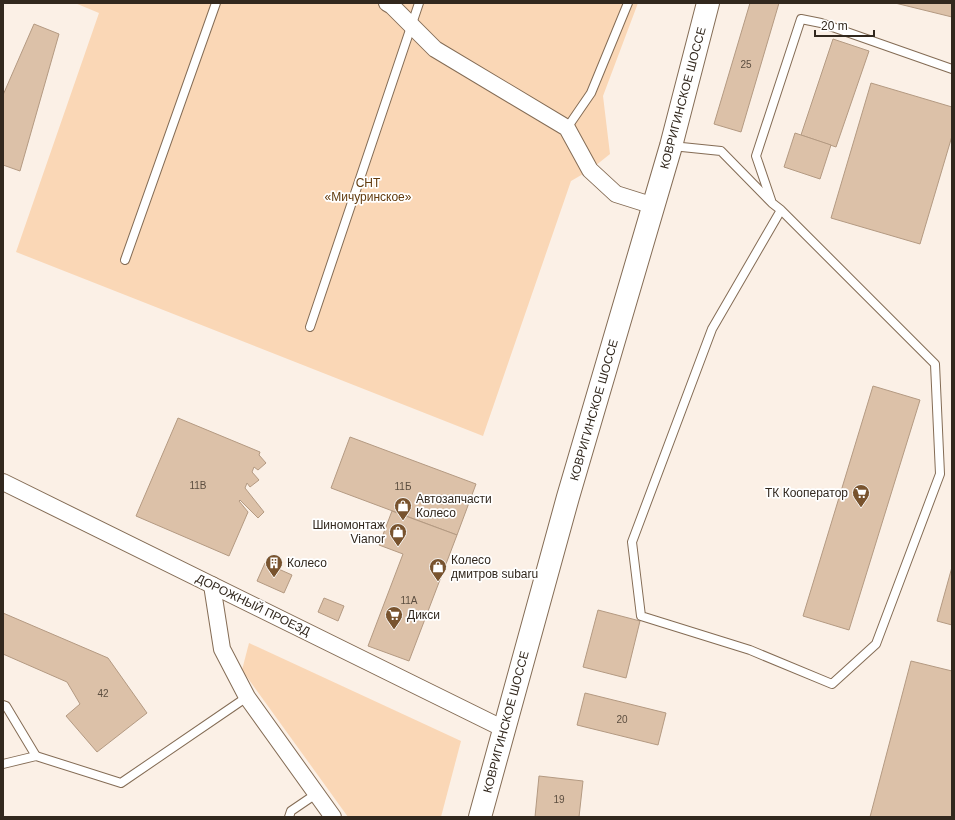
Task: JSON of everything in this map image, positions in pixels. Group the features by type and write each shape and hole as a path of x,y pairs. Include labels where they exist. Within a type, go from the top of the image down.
{"main road":[{"name":"КОВРИГИНСКОЕ ШОССЕ","path":"480,817 568,497 671,146 708,3"}],"street":[{"path":"387,3 392,6 435,49 567,128 590,170 616,194 654,206"},
{"name":"ДОРОЖНЫЙ ПРОЕЗД","path":"3,482 504,729"},
{"path":"212,585 222,649 247,697 333,817"}],"lane":[{"path":"125,260 216,3"},
{"path":"310,327 419,3"},
{"path":"567,128 591,93 628,3"},
{"path":"772,203 756,156 802,20 821,23 952,70"},
{"path":"671,146 721,151 772,203 781,210 935,364 940,474 876,644 832,684 750,650 641,616 632,542 712,329 781,210"},
{"path":"3,764 36,756 121,783 247,697"},
{"path":"3,705 6,706 36,756"},
{"path":"288,817 291,811 316,794"}],"green space":[{"name":"СНТ «Мичуринское»","path":"75,3 638,3 603,96 610,154 590,170 571,181 483,436 16,252 99,13"},
{"path":"249,643 461,741 441,817 348,817 242,670"}],"building":[{"path":"750,3 779,3 741,132 714,124"},
{"path":"895,3 952,3 952,17"},
{"path":"34,24 59,34 20,171 3,165 3,95"},
{"path":"833,39 869,51 836,147 801,135"},
{"path":"871,83 952,107 952,136 920,244 831,218"},
{"path":"795,133 831,145 820,179 784,167"},
{"name":"ТК Кооператор","path":"873,386 920,400 849,630 803,616"},
{"path":"178,418 260,452 259,455 266,463 258,470 254,467 252,472 259,480 250,487 247,483 245,488 264,512 258,518 240,500 239,501 248,512 229,556 136,516"},
{"path":"350,437 476,484 457,535 331,488"},
{"path":"392,511 457,535 409,661 368,646 403,554 379,545"},
{"name":"Колесо","path":"265,563 292,575 284,593 257,581"},
{"path":"952,567 952,625 937,621"},
{"name":"Колесо","path":"324,598 344,606 338,621 318,612"},
{"path":"598,610 640,621 626,678 583,667"},
{"path":"3,613 108,658 147,713 97,752 66,716 80,704 67,682 3,654"},
{"path":"911,661 952,671 952,817 870,817"},
{"path":"585,693 666,713 658,745 577,725"},
{"path":"539,776 583,781 579,817 535,817"}],"place":[{"name":"ТК Кооператор","path":"861,508"},
{"name":"Автозапчасти Колесо","path":"403,521"},
{"name":"Шиномонтаж Vianor","path":"398,547"},
{"name":"Колесо","path":"274,578"},
{"name":"Колесо дмитров subaru","path":"438,582"},
{"name":"Дикси","path":"394,630"}]}
